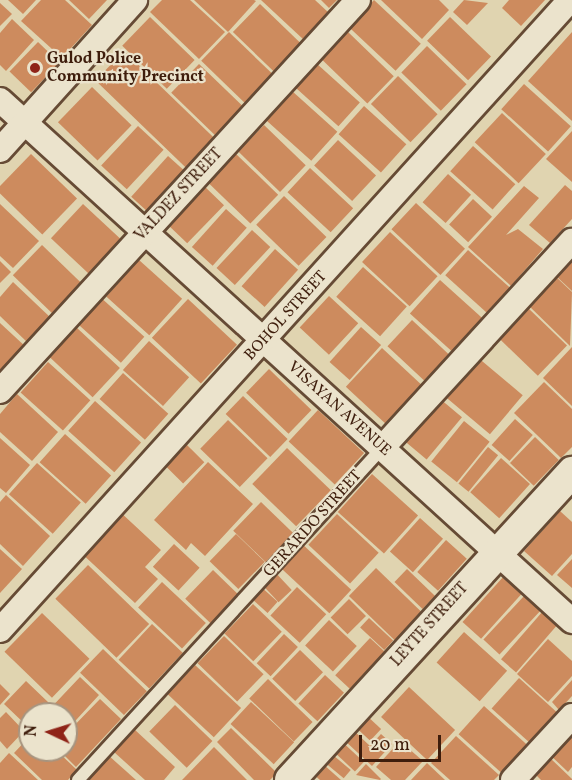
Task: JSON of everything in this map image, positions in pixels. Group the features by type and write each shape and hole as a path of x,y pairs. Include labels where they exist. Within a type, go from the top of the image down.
{"street":[{"path":"0,150 135,0"},
{"name":"VALDEZ STREET","path":"0,391 358,0"},
{"name":"BOHOL STREET","path":"0,630 264,341 570,0"},
{"name":"VISAYAN AVENUE","path":"0,100 572,621"},
{"name":"GERARDO STREET","path":"382,448 572,241"},
{"name":"LEYTE STREET","path":"290,780 496,552 572,472"},
{"path":"513,780 572,716"}],"lane":[{"name":"GERARDO STREET","path":"78,780 382,448"}],"building":[{"path":"8,0 36,0 23,14"},
{"path":"41,0 65,0 92,25 62,58 21,21"},
{"path":"69,0 107,0 89,19"},
{"path":"162,0 190,0 225,32 199,59 150,12"},
{"path":"194,0 254,0 256,1 228,32"},
{"path":"261,0 315,0 329,13 304,40"},
{"path":"321,0 337,0 329,8"},
{"path":"374,0 421,44 396,71 349,27"},
{"path":"381,0 439,0 449,10 422,39"},
{"path":"464,0 488,3 467,25 453,12"},
{"path":"509,0 545,0 521,26 502,8"},
{"path":"0,3 12,14 0,26"},
{"path":"260,4 302,44 275,72 233,32"},
{"path":"150,17 195,60 167,89 122,46"},
{"path":"450,17 491,57 468,80 427,41"},
{"path":"12,19 34,40 6,71 0,65 0,33"},
{"path":"347,31 394,76 367,103 321,58"},
{"path":"229,32 273,74 245,103 201,61"},
{"path":"572,32 572,121 528,81"},
{"name":"Gulod Police Community Precinct","path":"38,42 60,63 31,92 10,71"},
{"path":"427,46 467,84 441,111 401,73"},
{"path":"124,51 217,141 188,170 96,80"},
{"path":"316,63 360,102 338,126 295,87"},
{"path":"199,64 243,106 215,135 171,93"},
{"path":"398,76 438,114 410,142 371,104"},
{"path":"524,84 571,126 548,151 501,109"},
{"path":"92,87 132,125 98,160 58,122"},
{"path":"292,91 337,132 311,161 266,120"},
{"path":"364,106 406,144 381,172 339,134"},
{"path":"502,113 546,154 519,183 475,142"},
{"path":"264,125 306,165 280,192 238,152"},
{"path":"138,126 164,150 127,189 101,165"},
{"path":"572,131 572,182 546,159"},
{"path":"338,140 376,175 352,201 314,166"},
{"path":"473,146 515,184 493,209 450,171"},
{"path":"235,153 278,195 250,223 207,182"},
{"path":"31,154 77,198 42,234 0,194 0,186"},
{"path":"168,156 188,174 151,215 131,197"},
{"path":"310,168 353,208 331,232 287,192"},
{"path":"448,174 471,195 446,223 423,202"},
{"path":"201,183 224,205 187,243 164,221"},
{"path":"565,185 572,191 572,219 550,243 529,225"},
{"path":"524,186 539,198 506,235 518,229 543,249 511,286 468,247"},
{"path":"284,196 326,237 299,266 256,225"},
{"path":"473,199 492,217 468,242 449,225"},
{"path":"416,203 465,249 440,275 391,229"},
{"path":"0,204 39,241 13,268 0,256"},
{"path":"83,204 122,241 90,275 51,238"},
{"path":"226,209 247,228 213,266 192,247"},
{"path":"252,230 270,247 235,285 217,268"},
{"path":"390,232 438,276 410,306 362,262"},
{"path":"42,245 82,283 52,313 13,275"},
{"path":"275,249 298,270 265,307 242,286"},
{"path":"468,250 510,288 488,313 445,275"},
{"path":"572,259 572,291 556,276"},
{"path":"139,260 182,299 149,335 106,296"},
{"path":"0,261 11,272 0,283"},
{"path":"363,267 407,306 380,336 336,297"},
{"path":"554,275 572,292 570,346 527,304"},
{"path":"440,280 484,319 454,353 410,313"},
{"path":"13,282 52,319 28,343 0,316 0,297"},
{"path":"99,296 144,337 121,363 76,322"},
{"path":"329,296 358,323 329,355 300,327"},
{"path":"188,299 237,345 201,383 152,338"},
{"path":"526,306 567,346 538,376 497,336"},
{"path":"412,320 450,355 425,382 387,346"},
{"path":"0,323 27,348 2,375 0,373"},
{"path":"76,327 120,368 93,397 49,356"},
{"path":"361,327 381,345 350,380 330,362"},
{"path":"149,341 189,377 163,406 123,370"},
{"path":"572,347 572,406 543,378"},
{"path":"382,348 421,385 385,424 346,387"},
{"path":"476,356 523,395 490,434 443,395"},
{"path":"48,362 90,400 63,431 21,392"},
{"path":"269,369 311,410 289,434 246,393"},
{"path":"123,373 168,414 145,440 100,399"},
{"path":"544,382 572,409 572,447 561,458 514,413"},
{"path":"17,394 58,432 32,461 0,432 0,414"},
{"path":"243,396 288,439 270,457 226,414"},
{"path":"439,398 462,417 427,459 404,440"},
{"path":"95,401 141,442 114,472 68,431"},
{"path":"318,410 364,453 335,484 289,441"},
{"path":"515,419 533,435 509,461 492,445"},
{"path":"228,420 268,458 240,487 200,449"},
{"path":"464,421 490,442 457,482 431,461"},
{"path":"65,434 111,475 86,504 40,462"},
{"path":"535,437 559,460 534,486 510,463"},
{"path":"0,438 30,465 6,493 0,488"},
{"path":"181,439 204,462 183,484 160,460"},
{"path":"488,447 498,455 469,492 458,484"},
{"path":"287,448 331,490 296,526 252,484"},
{"path":"501,458 530,484 499,518 470,492"},
{"path":"208,462 253,504 205,556 191,543 186,550 154,520"},
{"path":"37,463 81,502 53,534 9,494"},
{"path":"372,474 418,515 384,553 338,512"},
{"path":"6,495 50,536 23,566 0,544 0,502"},
{"path":"261,502 293,533 266,562 233,531"},
{"path":"118,510 161,550 145,567 158,579 135,603 79,551"},
{"path":"560,511 572,522 572,554 552,576 524,551"},
{"path":"337,514 379,553 350,584 308,545"},
{"path":"420,518 443,539 413,572 390,551"},
{"path":"236,534 265,562 238,589 210,561"},
{"path":"446,540 467,559 438,591 417,572"},
{"path":"300,542 351,590 329,613 278,565"},
{"path":"174,544 200,568 178,591 153,567"},
{"path":"0,549 22,569 0,593"},
{"path":"572,559 572,588 557,575"},
{"path":"88,565 149,624 116,658 55,599"},
{"path":"376,568 422,612 395,641 349,596"},
{"path":"407,569 435,596 423,609 394,582"},
{"path":"213,570 240,596 212,624 185,599"},
{"path":"274,571 292,590 279,602 261,583"},
{"path":"504,576 523,593 481,639 463,622"},
{"path":"162,582 206,623 182,649 138,608"},
{"path":"259,585 278,602 268,613 249,596"},
{"path":"297,587 326,614 300,643 270,616"},
{"path":"525,595 541,610 499,655 483,640"},
{"path":"349,599 366,616 348,634 331,617"},
{"path":"253,604 282,632 253,661 225,633"},
{"path":"543,611 558,624 516,672 501,659"},
{"path":"42,613 89,659 52,698 4,652"},
{"path":"369,618 393,641 384,650 360,628"},
{"path":"329,620 357,646 333,672 305,646"},
{"path":"152,624 183,653 149,688 119,660"},
{"path":"464,632 507,671 480,701 437,662"},
{"path":"284,634 298,647 271,676 257,663"},
{"path":"224,636 264,674 237,702 198,663"},
{"path":"370,638 385,652 351,690 335,675"},
{"path":"548,639 572,661 572,676 548,702 517,674"},
{"path":"103,649 147,691 124,715 80,673"},
{"path":"300,650 323,672 295,701 272,679"},
{"path":"195,665 241,708 214,737 168,694"},
{"path":"325,675 344,693 317,721 298,704"},
{"path":"80,677 99,695 78,718 78,702 56,702"},
{"path":"519,678 557,712 529,743 492,708"},
{"path":"268,679 313,722 294,741 249,698"},
{"path":"572,680 572,696 559,710 552,702"},
{"path":"26,681 48,702 18,702 18,717 4,704"},
{"path":"0,684 10,694 0,705"},
{"path":"409,687 455,730 427,760 381,717"},
{"path":"100,699 121,719 76,767 71,762 78,762 78,722"},
{"path":"251,702 294,742 274,764 231,724"},
{"path":"175,705 212,741 187,768 149,732"},
{"path":"484,706 528,745 502,774 459,734"},
{"path":"6,712 18,725 18,737 7,749 0,741 0,718"},
{"path":"365,714 381,729 370,741 354,726"},
{"path":"231,728 277,773 270,780 254,780 217,742"},
{"path":"134,729 175,767 164,780 145,780 114,752"},
{"path":"352,729 370,746 381,734 392,744 372,766 343,739"},
{"path":"572,731 572,767 568,772 547,752"},
{"path":"336,736 364,762 355,771 327,746"},
{"path":"456,736 499,775 494,780 450,780 431,763"},
{"path":"400,741 423,761 405,780 391,780 376,767"},
{"path":"214,747 247,780 182,780"},
{"path":"327,750 351,770 344,778 320,758"},
{"path":"9,753 38,780 0,780 0,763"},
{"path":"108,755 136,780 85,780"},
{"path":"547,755 572,780 541,780 532,771"},
{"path":"315,757 341,780 320,780 306,768"},
{"path":"23,762 69,762 77,770 68,780 42,780"},
{"path":"427,763 445,780 411,780"},
{"path":"366,764 381,779 380,780 356,775"}],"place":[{"name":"Gulod Police Community Precinct","path":"35,68"}]}
